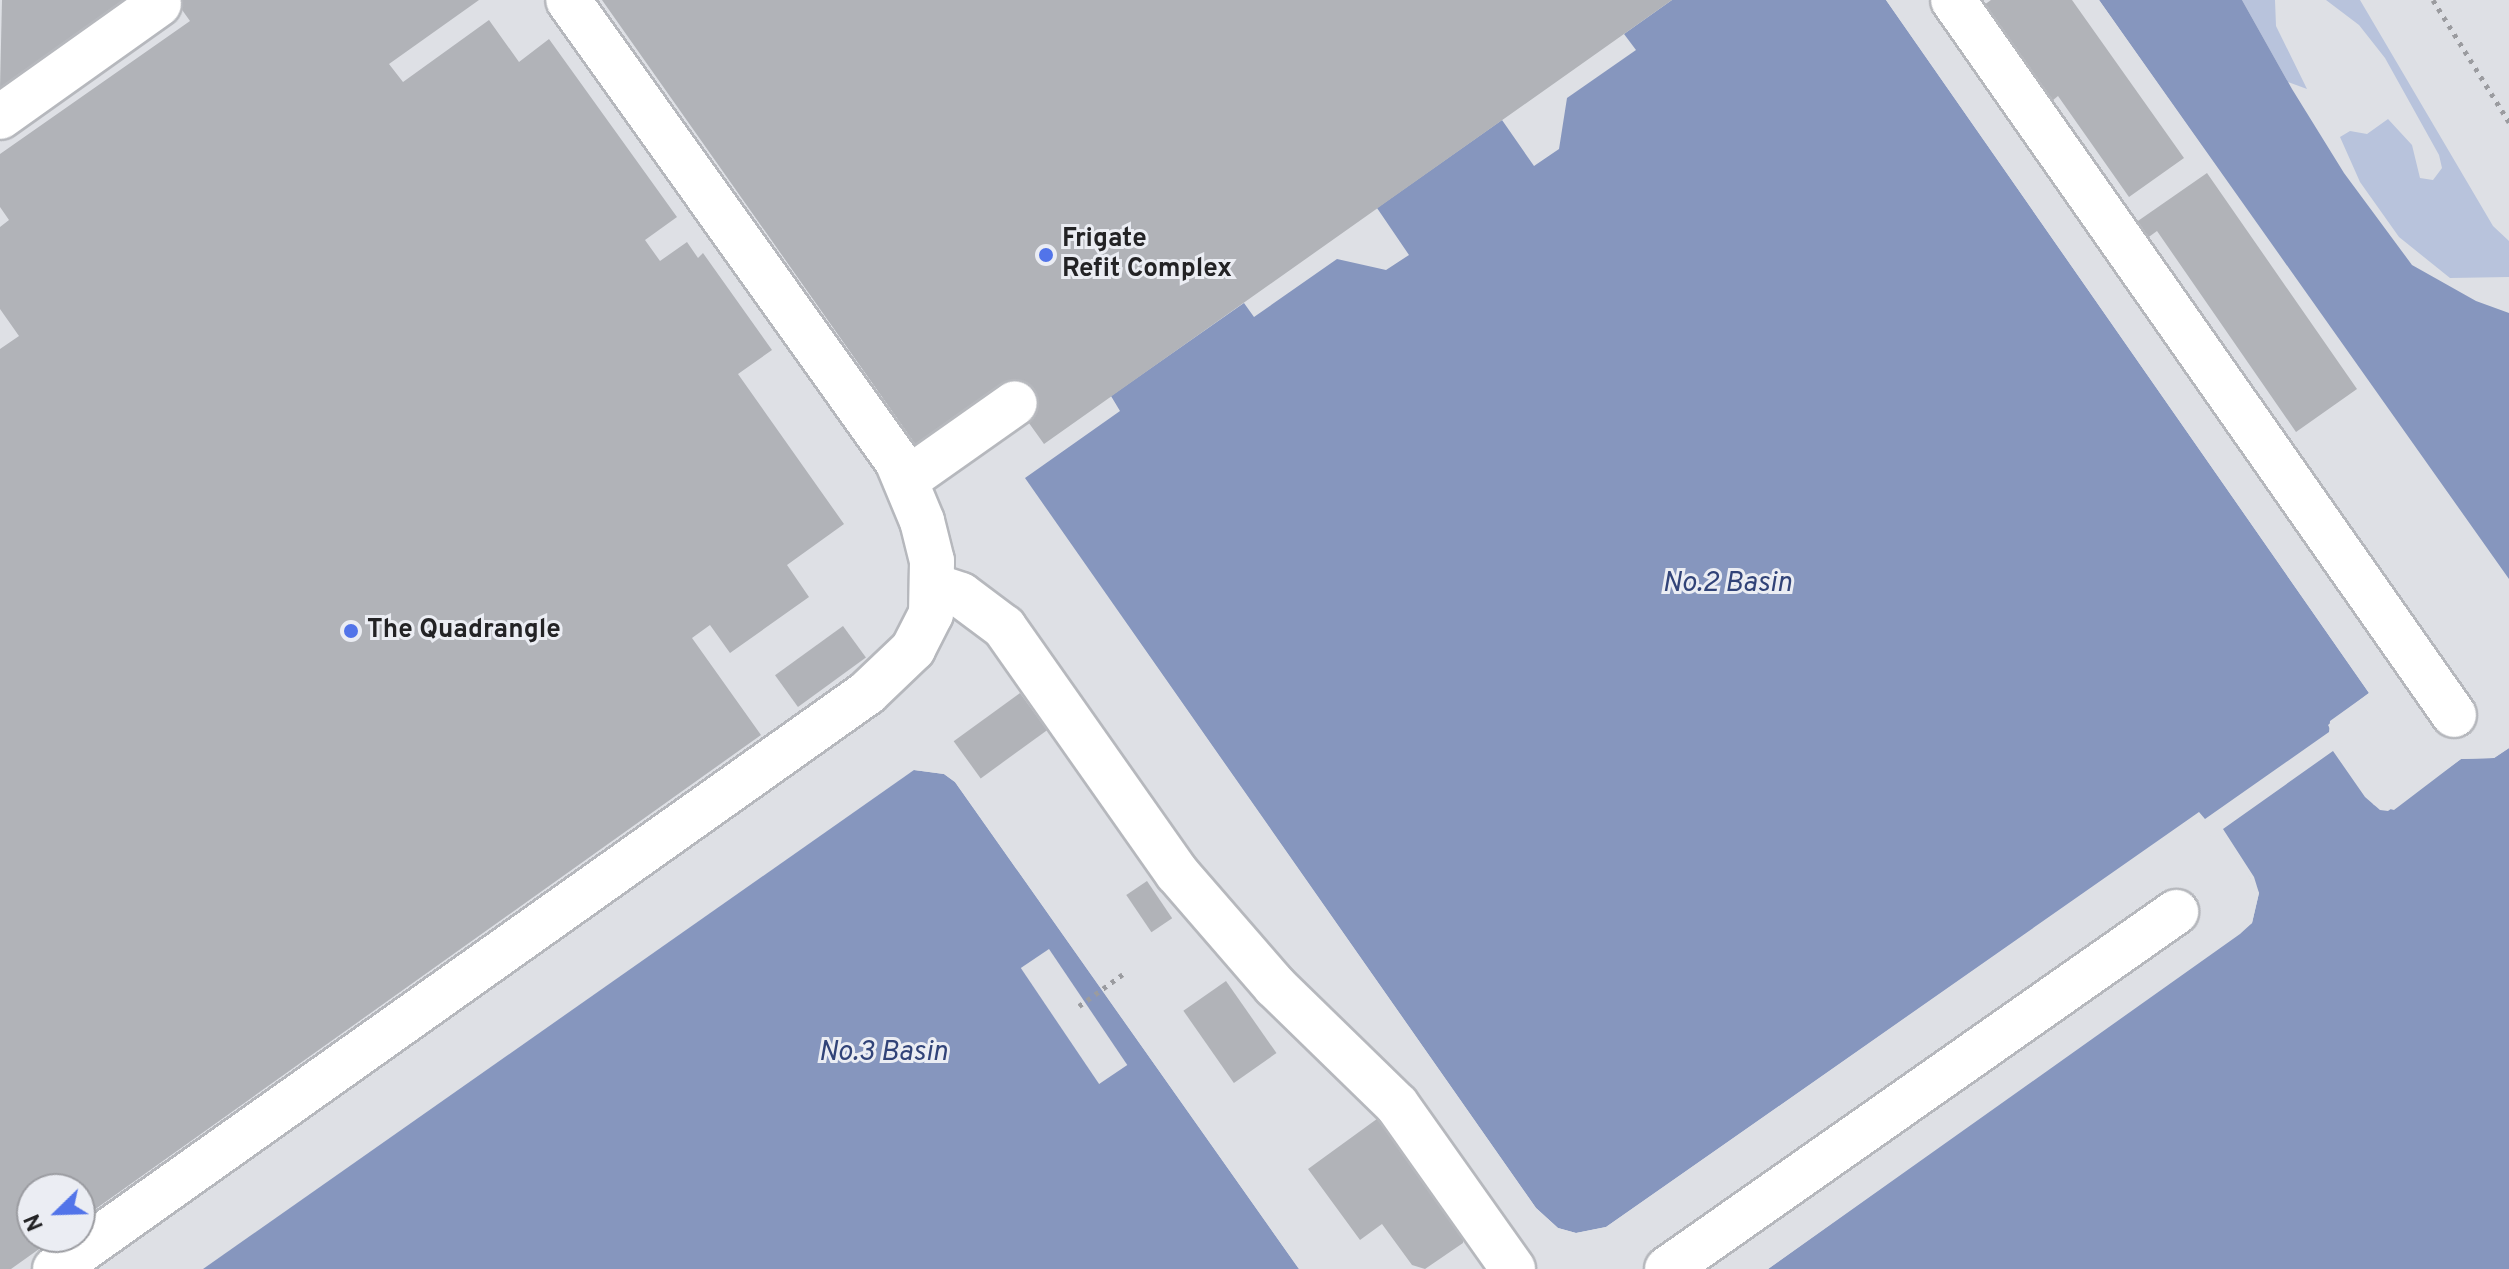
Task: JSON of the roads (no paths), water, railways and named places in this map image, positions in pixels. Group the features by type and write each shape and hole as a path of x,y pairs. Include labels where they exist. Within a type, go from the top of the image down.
{"lane":[{"path":"55,1269 867,693 913,649 931,614 934,586 922,521 906,480 888,448 568,0"},
{"path":"1953,0 2454,715"},
{"path":"0,117 159,4"},
{"path":"906,480 1015,403"},
{"path":"934,586 961,595 1004,627 1177,873 1275,986 1397,1105 1513,1269"},
{"path":"1667,1269 2176,912"}],"water":[{"name":"No.2 Basin","path":"1672,0 1886,0 2369,693 2328,725 2339,746 2333,750 2374,805 2394,810 2461,759 2494,758 2509,748 2509,1269 1768,1269 2252,923 2259,893 2223,830 2215,834 2199,813 1606,1227 1576,1233 1558,1228 1536,1208 1025,478 1120,411 1111,396 1244,303 1254,317 1337,259 1386,270 1409,255 1377,208 1502,120 1534,166 1559,149 1567,98 1636,50 1624,34"},
{"path":"2099,0 2242,0 2344,173 2412,265 2476,301 2509,313 2509,579"},
{"name":"No.3 Basin","path":"914,770 944,774 955,782 1299,1269 203,1269"}],"place":[{"name":"Frigate Refit Complex","path":"1046,255"},
{"name":"The Quadrangle","path":"351,631"}]}
